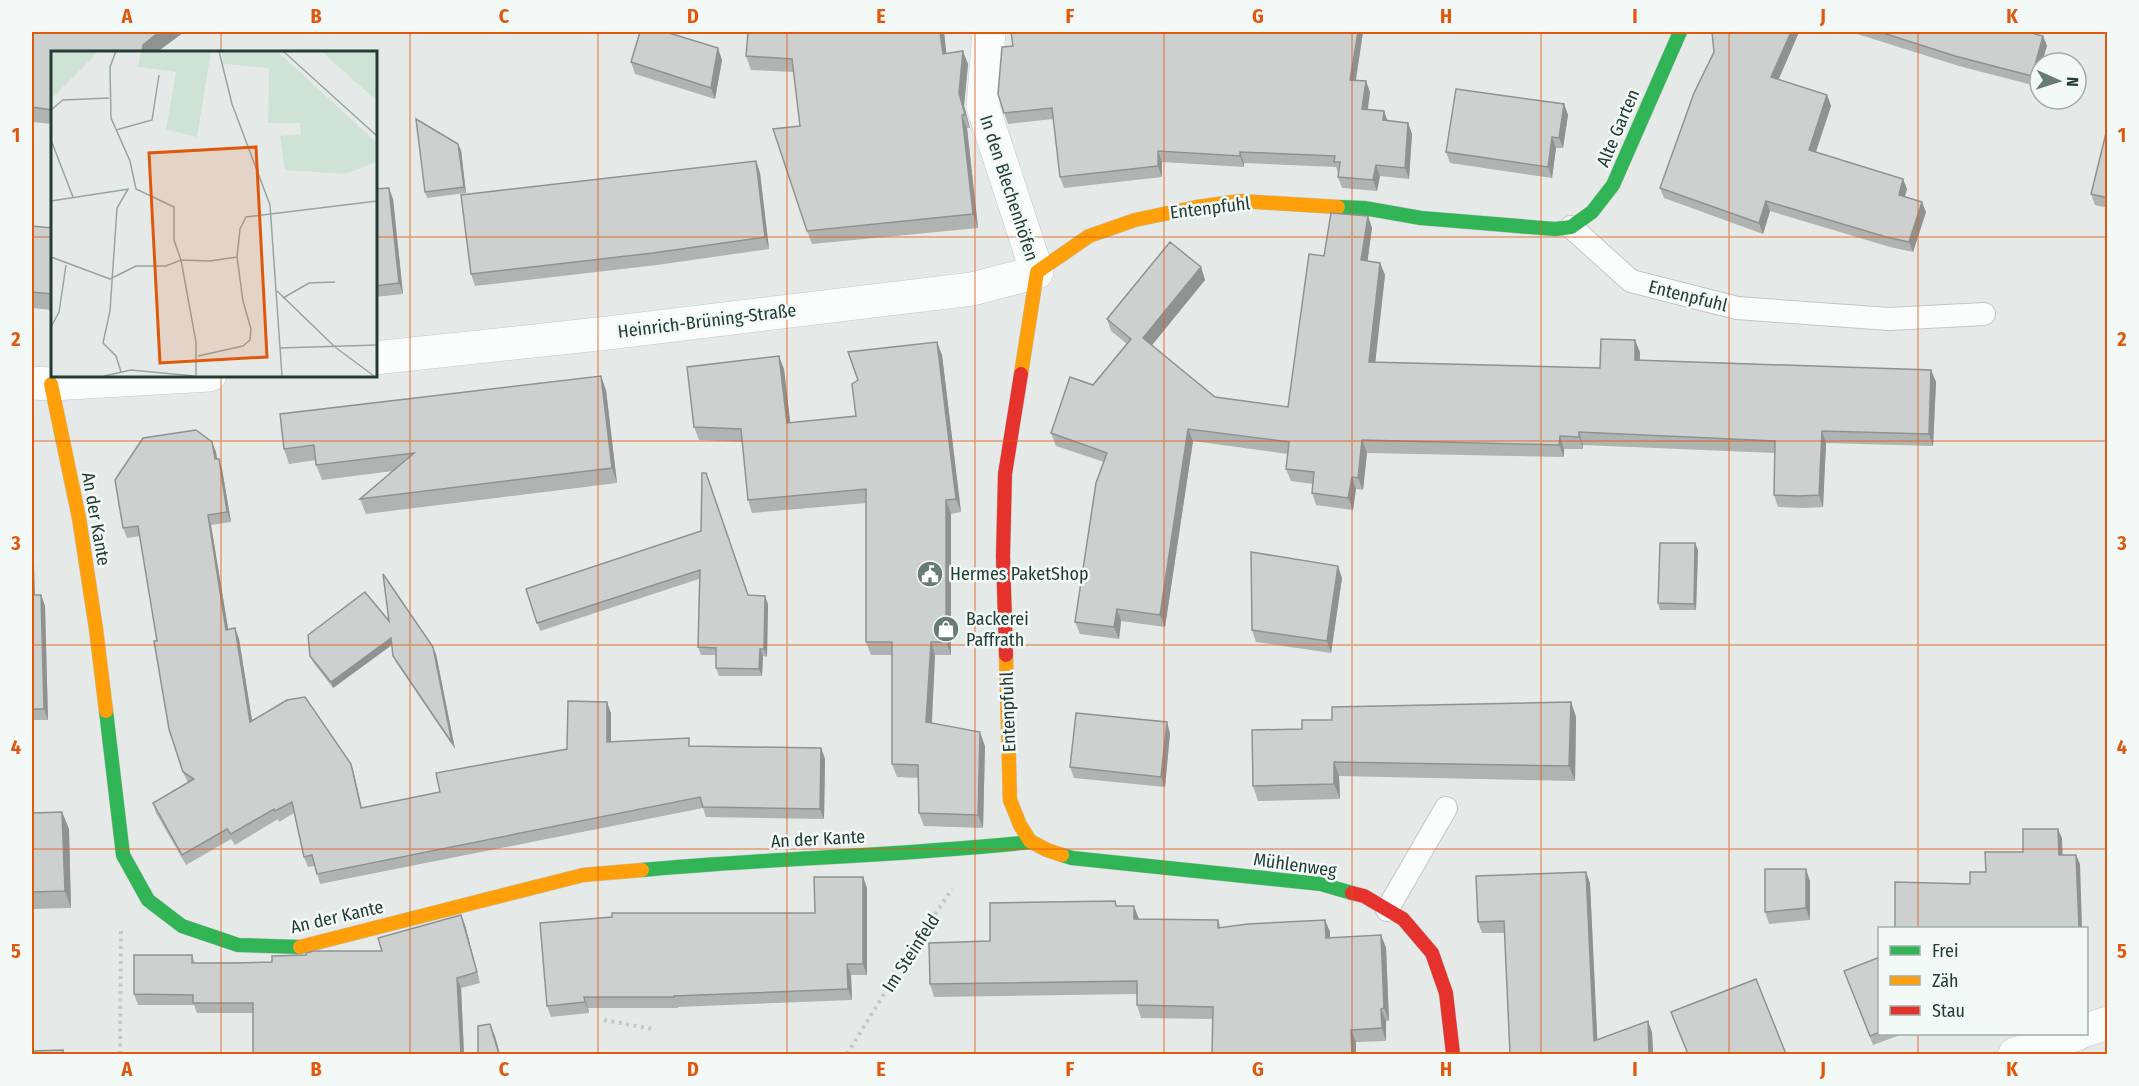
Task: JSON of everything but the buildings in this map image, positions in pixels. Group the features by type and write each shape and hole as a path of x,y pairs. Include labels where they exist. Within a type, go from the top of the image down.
{"street":[{"name":"In den Blechenhöfen","path":"989,32 982,107 1037,272"},
{"name":"Alte Garten","path":"1571,227 1592,212 1613,185 1680,32"},
{"name":"Entenpfuhl","path":"1031,842 1020,829 1010,800 1003,556 1005,474 1037,272 1089,236 1135,220 1240,201 1364,208 1421,218 1555,230 1571,227"},
{"name":"Heinrich-Brüning-Straße","path":"376,358 596,335 972,289 1037,272"},
{"path":"41,384 191,376"},
{"name":"An der Kante","path":"41,384 79,518 96,629 123,855 148,900 182,926 238,945 298,947 583,875 731,862 966,849 1031,842"},
{"name":"Mühlenweg","path":"1031,842 1048,852 1072,858 1321,884 1364,896 1403,919 1432,953 1446,993 1453,1054"},
{"path":"2088,1029 2108,1023"},
{"path":"2015,1054 2074,1035"}],"lane":[{"name":"Entenpfuhl","path":"1571,227 1631,281 1737,308 1889,319 1984,314"},
{"path":"1387,910 1446,808"}],"path":[{"name":"Im Steinfeld","path":"847,1054 952,890 966,849"},
{"path":"120,1054 121,926"},
{"path":"604,1020 651,1029"}],"traffic: fast":[{"path":"1338,207 1364,208 1421,218 1555,229 1571,227 1592,212 1613,185 1680,32"},
{"path":"106,711 123,855 148,900 182,926 238,945 300,947"},
{"path":"642,870 934,851 1031,842"},
{"path":"1062,855 1072,858 1321,884 1352,893"}],"traffic: slow":[{"path":"1021,374 1037,272 1089,236 1135,220 1240,201 1338,207"},
{"path":"51,384 79,518 106,711"},
{"path":"1006,655 1010,800 1020,825 1030,841 1062,855"},
{"path":"300,947 583,875 642,870"}],"traffic: jam":[{"path":"1006,655 1003,556 1005,474 1021,374"},
{"path":"1352,893 1364,896 1403,919 1432,953 1446,993 1453,1054"}],"place":[{"name":"Hermes PaketShop","path":"930,574"},
{"name":"Backerei Paffrath","path":"946,629"}]}
